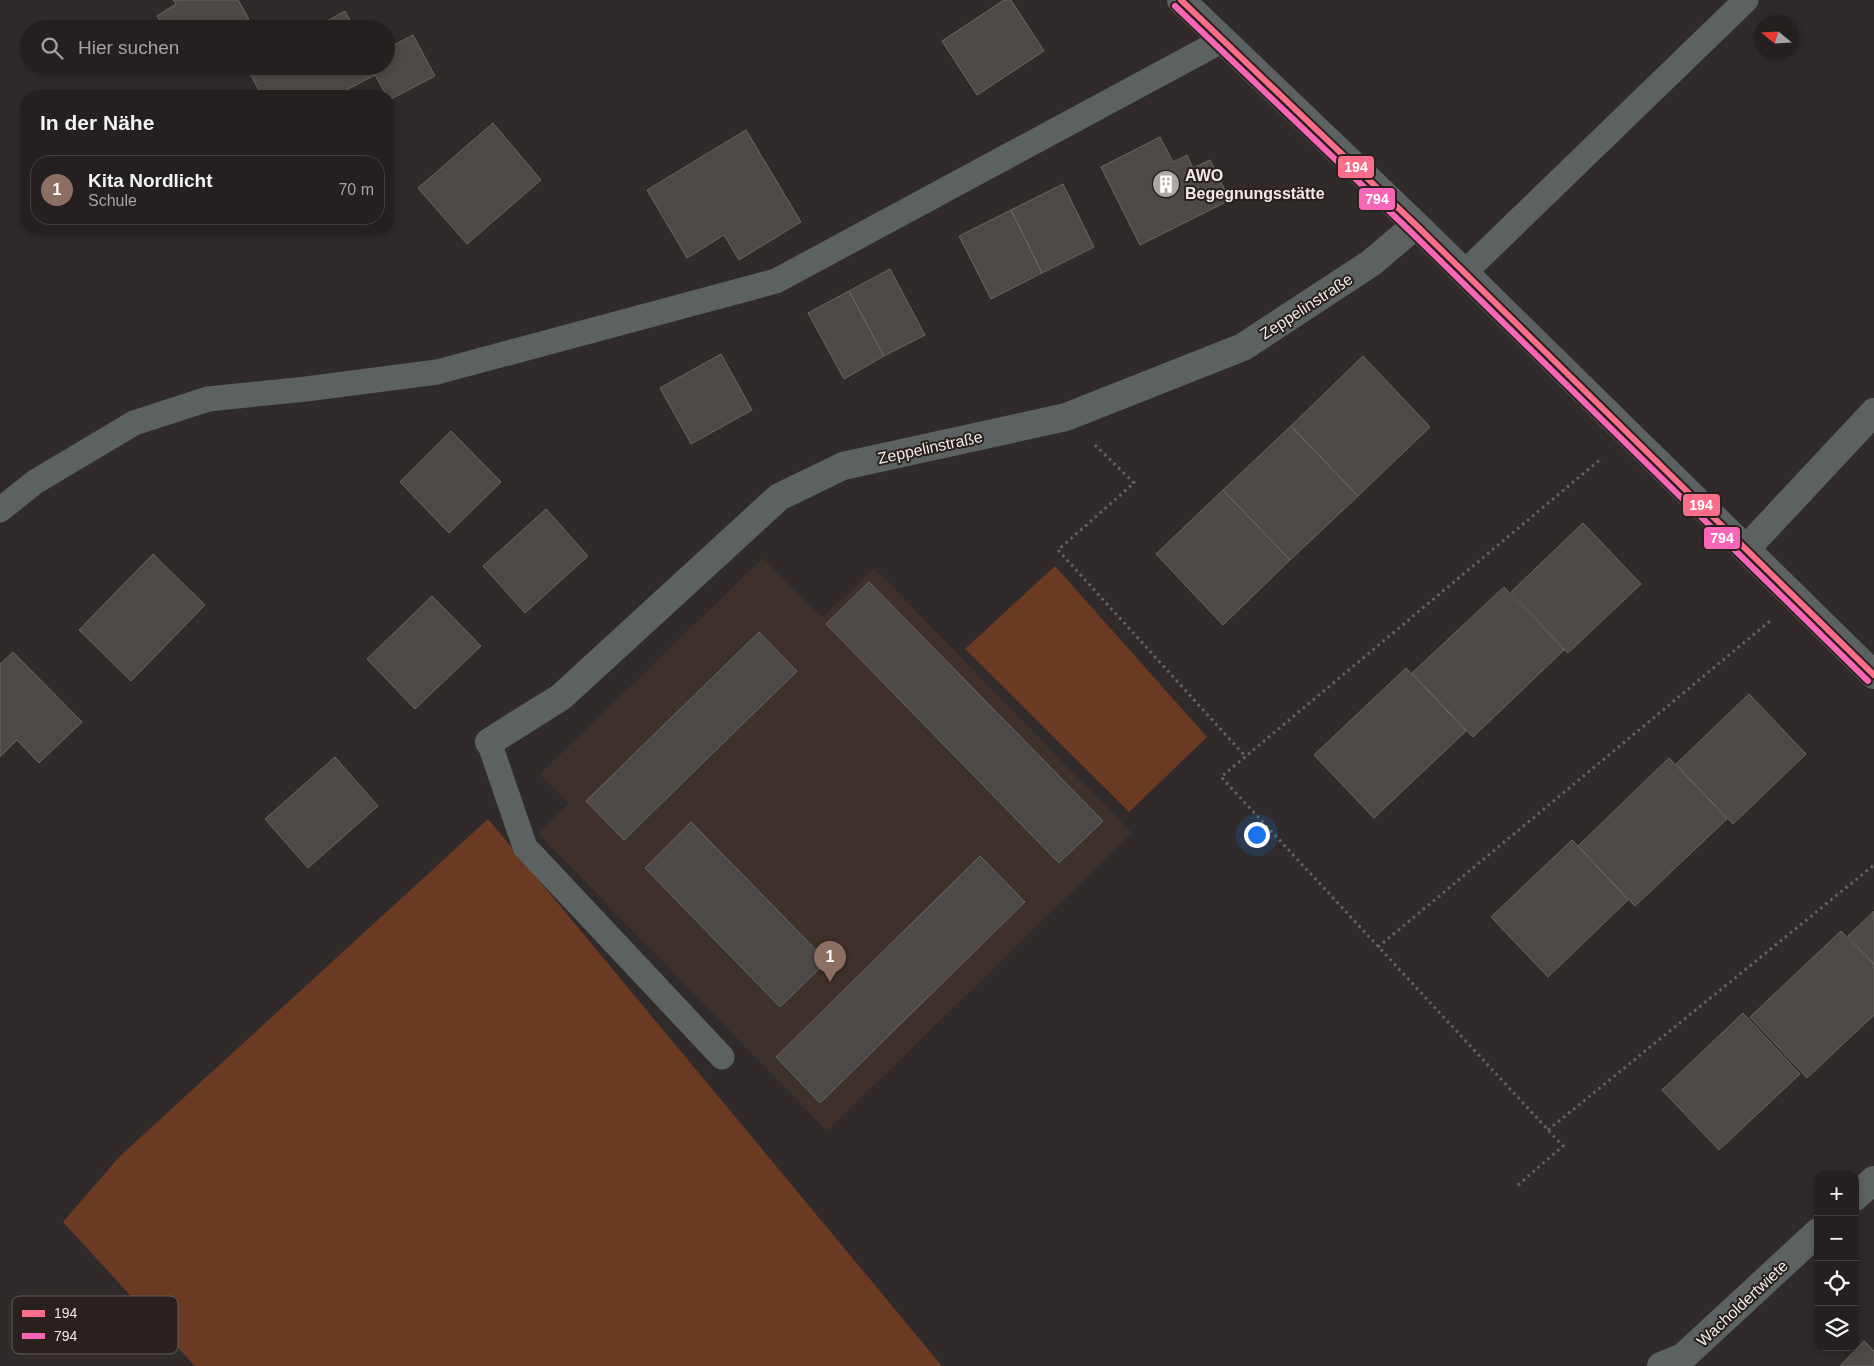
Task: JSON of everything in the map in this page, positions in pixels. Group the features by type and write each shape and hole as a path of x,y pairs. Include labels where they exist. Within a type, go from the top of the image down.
{"street":[{"path":"1181,0 1416,225 1874,675"},
{"name":"Zeppelinstraße","path":"489,742 561,697 779,497 843,466 1066,417 1244,347 1371,263 1416,225"},
{"path":"1746,549 1874,412"},
{"path":"1859,1193 1874,1180"},
{"name":"Wacholdertwiete","path":"1661,1366 1683,1357 1814,1236"}],"lane":[{"path":"1464,273 1746,0"},
{"path":"0,510 35,482 134,424 208,399 306,389 437,372 776,281 1223,40"},
{"path":"489,742 525,847 722,1057"}],"path":[{"path":"1066,417 1134,483 1058,550 1245,756"},
{"path":"1518,1185 1563,1146 1221,778 1630,435"},
{"path":"1378,947 1797,599"},
{"path":"1548,1130 1874,865"}],"shaded area":[{"path":"763,558 822,618 874,568 1132,833 827,1131 538,833 569,803 540,774"},
{"path":"1055,566 1207,737 1129,812 965,649"},
{"path":"488,819 942,1366 195,1366 178,1347 178,1296 131,1296 63,1222 119,1157"}],"building":[{"path":"173,0 238,0 249,19 159,20 157,16 176,4"},
{"path":"1004,0 1011,0 1044,51 977,95 942,41"},
{"path":"345,11 350,20 329,20"},
{"path":"413,35 435,76 395,97 395,90 384,90 375,75 395,75 395,44"},
{"path":"251,75 375,75 346,90 259,90"},
{"path":"493,123 541,180 467,244 418,188"},
{"path":"746,130 801,222 739,260 724,235 687,258 647,190"},
{"name":"AWO Begegnungsstätte","path":"1160,137 1173,162 1187,155 1193,168 1210,160 1230,200 1140,245 1101,167"},
{"path":"1063,184 1094,247 1042,273 1011,210"},
{"path":"1011,210 1042,273 991,299 959,236"},
{"path":"890,269 925,335 884,356 849,291"},
{"path":"849,291 884,356 844,379 808,313"},
{"path":"721,354 752,410 691,444 660,388"},
{"path":"1363,356 1430,427 1358,496 1291,426"},
{"path":"1291,426 1358,496 1290,560 1223,490"},
{"path":"451,431 501,482 449,533 400,482"},
{"path":"1223,490 1290,560 1223,625 1156,554"},
{"path":"546,509 588,556 525,613 483,566"},
{"path":"1583,523 1641,584 1568,653 1511,592"},
{"path":"153,554 205,605 131,681 79,630"},
{"path":"869,582 1103,821 1059,863 826,624"},
{"path":"1504,587 1564,650 1473,737 1412,673"},
{"path":"432,596 481,646 415,709 367,659"},
{"path":"759,632 797,671 624,840 586,801"},
{"path":"13,652 82,722 39,763 17,740 0,757 0,664"},
{"path":"1406,668 1466,731 1374,818 1314,755"},
{"path":"1749,694 1806,754 1733,824 1676,764"},
{"path":"335,757 378,806 308,868 265,819"},
{"path":"1669,758 1727,819 1635,906 1578,846"},
{"path":"691,822 827,961 780,1007 645,868"},
{"path":"1572,840 1628,900 1548,977 1491,917"},
{"path":"980,856 1025,902 820,1103 776,1057"},
{"path":"1874,911 1874,964 1848,936"},
{"path":"1841,931 1874,965 1874,1015 1807,1078 1750,1017"},
{"path":"1743,1013 1800,1074 1719,1150 1662,1090"},
{"path":"1864,1341 1874,1351 1874,1366 1840,1366 1854,1351 1859,1351 1859,1346"}],"transit line":[{"name":"194","path":"1181,0 1416,225 1874,675"},
{"name":"794","path":"1175,6 1410,231 1868,681"}],"place":[{"name":"AWO Begegnungsstätte","path":"1166,184"},
{"name":"Kita Nordlicht","path":"830,982"}]}
